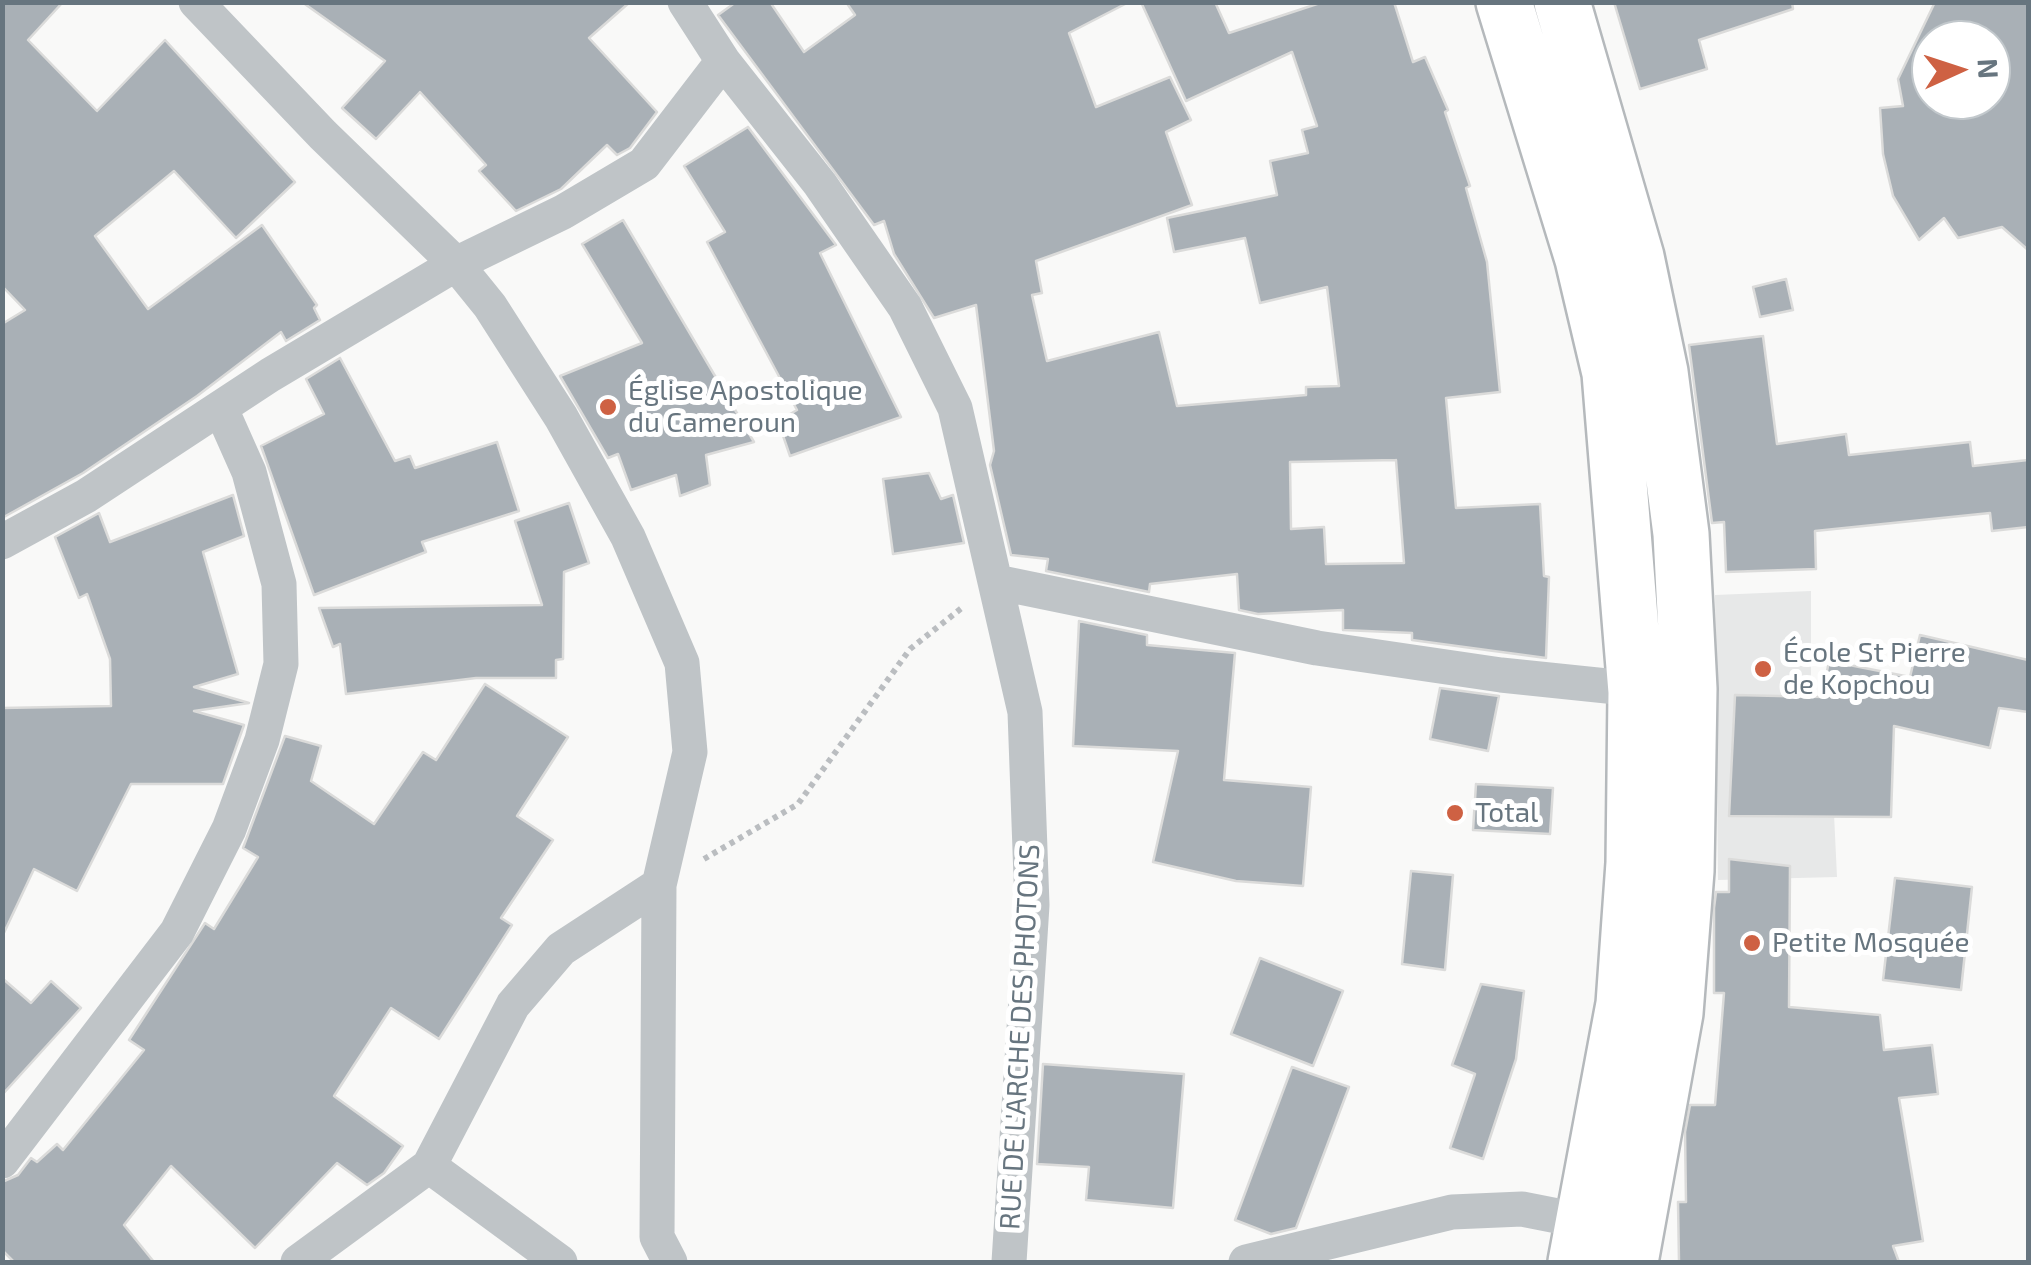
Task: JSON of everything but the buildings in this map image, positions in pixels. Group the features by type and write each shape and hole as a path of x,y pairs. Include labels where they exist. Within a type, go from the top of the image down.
{"highway":[{"path":"1504,2 1583,260 1610,373 1662,690"},
{"path":"1562,2 1636,257 1660,372 1680,534 1662,690 1634,863 1607,1245"},
{"path":"1549,157 1602,137"}],"street":[{"path":"196,2 456,264 490,306 571,434 628,537 682,663 690,752 660,884 657,1238 670,1262"},
{"name":"RUE DE L'ARCHE DES PHOTONS","path":"686,2 722,61 820,184 904,308 956,408 1024,712 1032,904 1010,1262"},
{"path":"2,542 86,496 270,374 456,264 563,212 644,164 722,61"},
{"path":"2,1162 177,932 229,829 262,740 282,664 279,584 249,472 221,409"},
{"path":"996,582 1316,648 1662,690"},
{"path":"298,1262 429,1166 513,1005 561,949 660,884"},
{"path":"429,1166 560,1262"},
{"path":"1246,1262 1452,1212 1522,1210 1607,1245"}],"path":[{"path":"660,884 798,804 910,649 996,582"}],"shaded area":[{"name":"École St Pierre de Kopchou","path":"1811,591 1811,742 1831,751 1837,877 1718,880 1715,595"}],"place":[{"name":"Église Apostolique du Cameroun","path":"608,407"},
{"name":"École St Pierre de Kopchou","path":"1763,669"},
{"name":"Total","path":"1455,813"},
{"name":"Petite Mosquée","path":"1752,943"}]}
